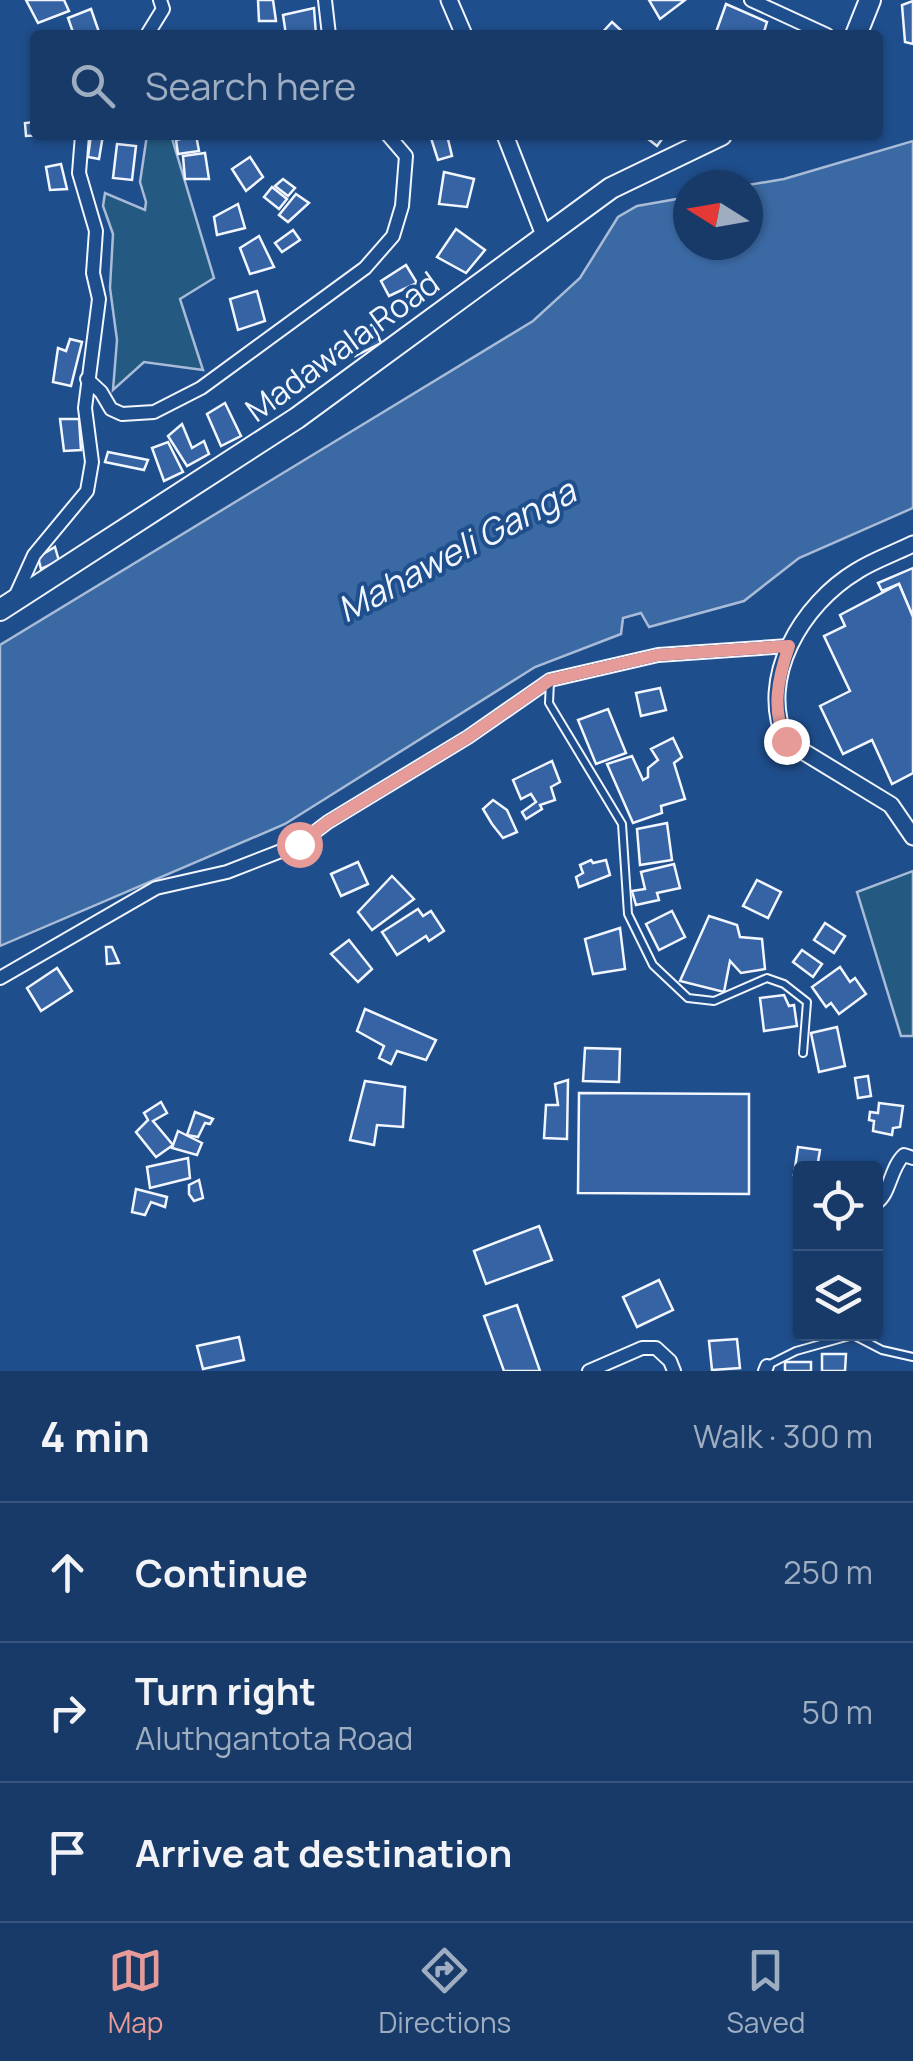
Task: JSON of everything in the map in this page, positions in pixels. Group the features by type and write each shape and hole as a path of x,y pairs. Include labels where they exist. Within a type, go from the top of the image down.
{"main road":[{"path":"858,30 870,0"},
{"name":"Madawala Road","path":"6,607 298,418 611,188 712,140"}],"street":[{"path":"151,30 163,9 160,0"},
{"path":"325,0 328,30"},
{"path":"450,0 462,30"},
{"path":"752,0 817,30"},
{"path":"6,607 34,555 88,491 92,462 85,408 99,298 93,273 96,231 79,174 82,140"},
{"path":"88,379 111,409 122,414 154,412 201,388 365,268 393,236 402,206 406,156 392,140"},
{"path":"507,140 544,235"},
{"path":"913,544 855,572 809,611 789,646 779,675 777,700 779,726 786,741 891,805 913,836"},
{"path":"0,978 156,888 227,872 299,844 550,680 658,655 789,646"},
{"path":"883,1196 898,1160 904,1155 913,1158"},
{"path":"589,1371 642,1348 656,1348 670,1361 674,1371"}],"lane":[{"path":"550,680 549,702 622,824 628,914 653,965 688,998 714,1001 767,978 784,984 807,1002 804,1053"},
{"path":"766,1368 796,1351 854,1335 882,1350 913,1358"}],"shaded area":[{"path":"146,140 173,140 214,278 180,299 203,370 144,362 113,390 117,340 110,288 113,234 103,206 105,193 145,210 140,182"},
{"path":"913,871 913,1036 901,1036 857,892"}],"water":[{"name":"Mahaweli Ganga","path":"913,141 913,508 799,558 744,601 649,627 641,613 623,618 621,634 535,667 285,824 0,946 0,645 533,321 580,278 618,217 637,206 673,200 673,260 763,260 763,182"}],"building":[{"path":"26,0 64,0 69,11 38,23"},
{"path":"258,0 273,0 276,21 259,21"},
{"path":"649,0 685,0 660,19"},
{"path":"913,1 913,44 905,42 902,5"},
{"path":"726,4 767,22 765,30 717,30"},
{"path":"314,8 316,30 285,30 283,15"},
{"path":"91,9 98,30 72,30 68,18"},
{"path":"612,22 621,30 605,30"},
{"path":"90,140 102,140 99,159 88,157"},
{"path":"176,140 197,140 199,151 178,154"},
{"path":"432,140 448,140 452,156 438,160"},
{"path":"117,144 136,146 132,180 113,178"},
{"path":"205,153 209,179 185,179 183,156"},
{"path":"250,157 263,177 246,191 232,169"},
{"path":"61,164 67,189 50,190 46,167"},
{"path":"444,172 474,179 467,207 439,204"},
{"path":"283,179 295,188 288,196 275,186"},
{"path":"272,187 287,199 279,209 264,197"},
{"path":"296,194 309,203 288,222 279,215"},
{"path":"238,204 245,228 217,235 214,217"},
{"path":"456,229 485,250 466,273 437,257"},
{"path":"293,230 300,240 282,252 275,243"},
{"path":"259,236 274,267 250,274 240,248"},
{"path":"406,265 417,283 389,296 381,281"},
{"path":"257,291 265,321 238,330 230,299"},
{"path":"373,324 381,343 355,356 348,341"},
{"path":"70,339 82,342 71,386 53,382 58,348 66,351"},
{"path":"225,403 241,436 221,446 207,414"},
{"path":"60,419 79,419 81,450 64,451"},
{"path":"182,424 192,448 204,441 209,454 187,466 168,436"},
{"path":"168,442 183,472 164,481 152,448"},
{"path":"108,452 148,460 144,470 105,462"},
{"path":"55,547 59,561 41,569 38,557"},
{"path":"913,568 913,617 899,584 882,591 878,583"},
{"path":"899,584 913,617 913,773 892,784 872,740 843,754 820,706 850,691 824,636 845,626 840,615"},
{"path":"660,688 666,710 641,716 636,693"},
{"path":"608,709 626,753 596,764 578,720"},
{"path":"673,738 682,757 674,763 685,799 661,806 662,813 633,823 607,764 632,756 643,780 648,777 648,768 658,760 651,749"},
{"path":"552,761 560,782 551,787 555,800 540,805 542,809 526,819 522,812 536,802 531,794 521,799 513,780"},
{"path":"493,800 507,810 517,832 503,838 492,824 483,809"},
{"path":"667,823 672,860 640,865 637,829"},
{"path":"606,860 610,875 579,887 576,877 583,873 580,865"},
{"path":"358,862 368,884 341,896 331,874"},
{"path":"674,864 680,888 657,893 659,900 636,905 632,891 645,889 641,872"},
{"path":"392,876 414,899 372,930 358,912"},
{"path":"757,880 781,892 768,918 743,906"},
{"path":"418,909 423,916 431,911 444,931 429,941 426,936 397,955 382,932"},
{"path":"672,911 685,937 659,950 646,924"},
{"path":"709,916 737,925 740,937 762,939 765,969 741,973 730,961 724,992 680,981"},
{"path":"825,923 845,936 834,953 814,940"},
{"path":"620,928 625,969 593,974 585,939"},
{"path":"349,940 372,969 358,982 331,954"},
{"path":"106,947 112,947 119,963 107,964"},
{"path":"802,950 822,964 813,977 793,962"},
{"path":"840,967 850,982 855,978 866,994 839,1014 831,1003 826,1007 812,987"},
{"path":"57,968 72,991 41,1011 27,988"},
{"path":"784,995 789,1006 794,1005 797,1026 764,1031 760,998"},
{"path":"365,1009 436,1040 426,1060 397,1051 391,1064 379,1058 384,1046 357,1031"},
{"path":"837,1027 845,1066 819,1072 811,1033"},
{"path":"585,1048 620,1049 619,1082 583,1081"},
{"path":"868,1076 871,1096 858,1098 855,1078"},
{"path":"568,1080 567,1139 544,1138 546,1105 558,1105 555,1084"},
{"path":"365,1081 405,1087 403,1127 377,1125 374,1145 350,1140"},
{"path":"579,1093 749,1094 749,1194 578,1193"},
{"path":"161,1102 167,1113 153,1121 173,1145 156,1157 136,1132 148,1120 144,1113"},
{"path":"879,1103 903,1106 900,1127 893,1128 892,1135 873,1131 870,1112 878,1113"},
{"path":"195,1112 213,1119 210,1124 205,1123 198,1137 187,1135"},
{"path":"178,1131 202,1143 197,1155 172,1148"},
{"path":"798,1147 820,1150 818,1161 796,1161"},
{"path":"188,1158 190,1178 150,1188 147,1167"},
{"path":"199,1180 203,1198 194,1201 189,1185"},
{"path":"136,1189 167,1197 165,1207 151,1202 145,1215 132,1212"},
{"path":"539,1226 552,1260 486,1284 474,1251"},
{"path":"659,1280 673,1310 637,1327 623,1297"},
{"path":"517,1305 540,1371 504,1371 484,1316"},
{"path":"239,1337 244,1360 203,1369 197,1346"},
{"path":"737,1339 740,1368 712,1370 709,1341"},
{"path":"822,1354 846,1354 845,1371 822,1371"},
{"path":"785,1362 811,1362 811,1371 785,1371"}],"route":[{"path":"299,844 550,680 658,655 789,646 779,675 777,700 779,726 786,741"}]}
